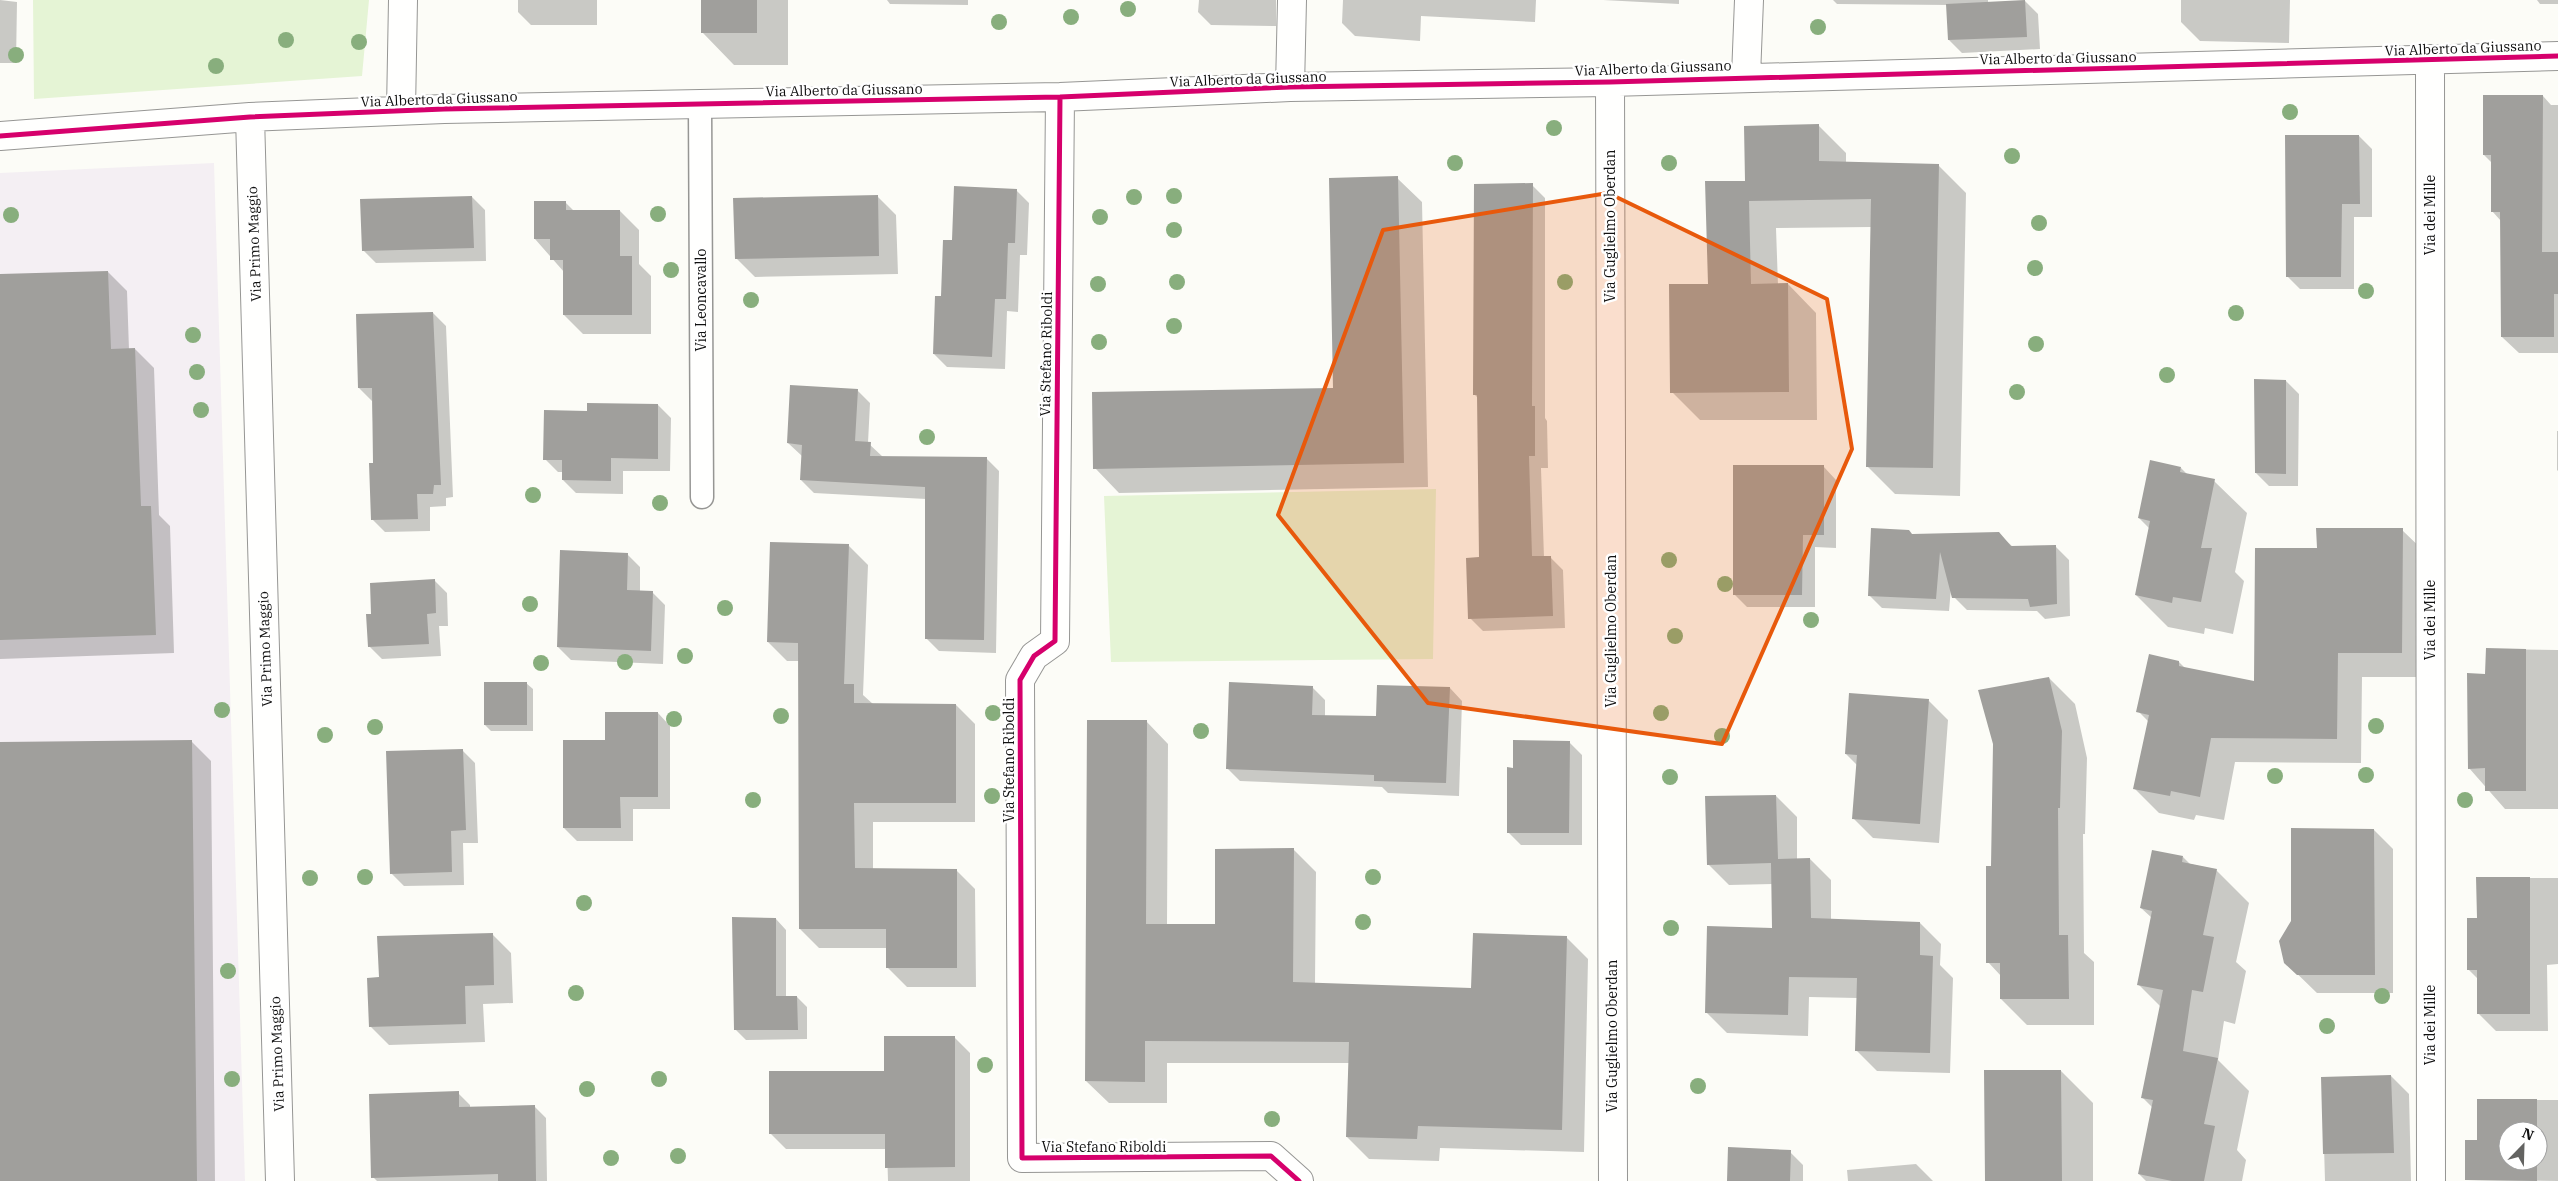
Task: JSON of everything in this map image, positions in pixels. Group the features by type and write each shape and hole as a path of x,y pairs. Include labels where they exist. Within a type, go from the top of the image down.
{"street":[{"path":"401,110 403,0"},
{"path":"1290,88 1292,0"},
{"path":"1746,76 1749,0"},
{"name":"Via Alberto da Giussano","path":"0,136 250,117 401,110 1060,97 1290,88 1610,82 1746,76 2558,56"},
{"name":"Via dei Mille","path":"2430,59 2430,1181"},
{"name":"Via Guglielmo Oberdan","path":"1610,82 1613,1181"},
{"name":"Via Stefano Riboldi","path":"1060,97 1054,641 1034,656 1020,680 1022,1158 1139,1170 1271,1156 1299,1181"},
{"name":"Via Primo Maggio","path":"250,117 280,1181"}],"lane":[{"name":"Via Leoncavallo","path":"700,104 702,497"}],"highlighted area":[{"path":"1608,193 1827,299 1852,449 1722,744 1428,703 1278,515 1383,230"}],"shaded area":[{"path":"214,163 245,1181 0,1181 0,173"}],"green space":[{"path":"33,0 369,0 362,76 34,99"},
{"path":"1436,489 1433,659 1111,662 1104,496"}],"building":[{"path":"701,0 757,0 757,33 701,33"},
{"path":"2025,0 2027,37 1948,40 1946,4"},
{"path":"2483,95 2543,95 2542,252 2558,252 2558,294 2554,294 2554,337 2501,337 2500,212 2491,212 2491,155 2483,155"},
{"path":"1819,124 1819,161 1939,164 1933,468 1866,467 1871,199 1749,201 1751,284 1788,283 1789,392 1670,393 1669,284 1708,284 1705,181 1745,181 1744,126"},
{"path":"2285,135 2359,135 2360,204 2342,204 2341,277 2286,277"},
{"path":"1398,176 1404,463 1093,469 1092,392 1333,388 1329,178"},
{"path":"1533,183 1532,406 1535,406 1535,456 1529,456 1532,556 1551,556 1553,616 1468,619 1466,558 1479,557 1477,395 1473,395 1474,184"},
{"path":"954,186 1017,189 1015,243 1008,243 1006,299 995,299 992,357 933,354 935,296 941,296 943,240 952,240"},
{"path":"878,195 879,256 735,259 733,198"},
{"path":"472,196 474,248 362,251 360,199"},
{"path":"534,201 566,201 566,210 620,210 620,256 632,256 632,315 563,315 563,260 550,260 550,239 534,239"},
{"path":"108,271 111,349 135,348 141,506 151,506 156,635 0,640 0,274"},
{"path":"433,312 441,485 434,485 433,494 417,494 418,519 371,520 369,463 373,463 372,388 358,388 356,314"},
{"path":"2254,379 2286,380 2286,474 2255,473"},
{"path":"790,385 858,389 855,441 871,442 870,456 987,457 984,640 925,639 925,487 800,480 802,445 787,443"},
{"path":"587,403 658,404 658,459 611,458 611,481 562,480 562,460 543,460 544,410 587,411"},
{"path":"2150,460 2181,467 2180,472 2215,479 2201,548 2212,548 2201,602 2173,597 2172,603 2135,595 2150,521 2138,518"},
{"path":"1733,465 1824,465 1824,535 1803,535 1802,595 1733,595"},
{"path":"1871,528 1909,530 1912,534 1999,532 2011,546 2056,545 2057,604 2030,607 2028,599 1952,598 1940,552 1936,599 1868,596"},
{"path":"2316,528 2403,528 2402,653 2338,653 2337,739 2211,738 2200,797 2171,791 2170,796 2133,789 2149,715 2136,712 2149,654 2179,661 2179,666 2254,681 2255,548 2317,548"},
{"path":"770,542 849,544 844,684 854,684 854,703 956,704 956,803 854,803 855,868 957,869 957,968 886,968 886,929 799,929 798,643 767,642"},
{"path":"560,550 628,553 627,590 653,591 651,651 557,647"},
{"path":"435,579 436,613 427,614 429,644 368,647 366,614 371,614 370,583"},
{"path":"2486,648 2526,649 2526,791 2485,791 2485,768 2468,769 2467,673 2485,674"},
{"path":"2049,677 2062,731 2060,808 2058,808 2059,935 2068,935 2069,999 2000,999 2000,963 1986,963 1986,866 1991,866 1993,744 1978,690"},
{"path":"484,682 527,682 527,725 484,725"},
{"path":"1229,682 1313,686 1312,715 1376,716 1377,685 1450,687 1446,783 1374,781 1374,775 1226,769"},
{"path":"1849,693 1929,699 1920,824 1852,819 1857,755 1845,754"},
{"path":"605,712 658,712 658,797 620,797 621,828 563,828 563,740 605,740"},
{"path":"1087,720 1147,720 1146,924 1215,924 1215,849 1294,848 1293,982 1471,988 1473,933 1567,936 1562,1130 1418,1126 1417,1139 1346,1137 1349,1042 1145,1041 1145,1082 1085,1081"},
{"path":"192,740 197,1181 0,1181 0,742"},
{"path":"1513,740 1570,741 1569,833 1507,833 1507,767 1513,768"},
{"path":"463,749 466,830 451,831 452,872 390,874 386,751"},
{"path":"1776,795 1778,859 1810,858 1811,918 1920,922 1920,955 1933,956 1930,1053 1855,1051 1857,978 1789,977 1788,1015 1705,1013 1707,926 1772,928 1771,863 1707,865 1705,796"},
{"path":"2291,828 2374,829 2375,975 2297,975 2284,963 2279,941 2291,921"},
{"path":"2152,850 2183,856 2182,862 2217,869 2203,935 2214,937 2203,992 2192,990 2183,1051 2218,1058 2204,1124 2215,1126 2204,1181 2172,1181 2138,1174 2153,1100 2141,1098 2163,990 2137,985 2152,911 2140,908"},
{"path":"2476,877 2530,877 2530,1014 2477,1014 2477,970 2467,970 2467,918 2477,918"},
{"path":"732,917 776,918 776,996 797,996 798,1030 734,1030"},
{"path":"493,933 494,985 465,986 466,1024 369,1027 367,978 379,977 377,936"},
{"path":"884,1036 955,1036 955,1167 885,1168 885,1134 769,1134 769,1071 884,1071"},
{"path":"1984,1070 2061,1070 2062,1181 1985,1181"},
{"path":"2391,1075 2394,1153 2323,1154 2321,1077"},
{"path":"459,1091 459,1107 535,1105 536,1181 498,1181 498,1174 371,1178 369,1094"},
{"path":"2477,1099 2537,1099 2537,1121 2498,1121 2498,1171 2537,1171 2537,1181 2465,1180 2465,1140 2477,1140"},
{"path":"1728,1147 1791,1150 1790,1181 1727,1181"}],"cycle path":[{"path":"0,136 250,117 444,109 1060,97 1290,87 1610,82 2558,56"},
{"path":"1060,97 1055,641 1034,656 1020,680 1022,1158 1271,1156 1299,1181"}]}
